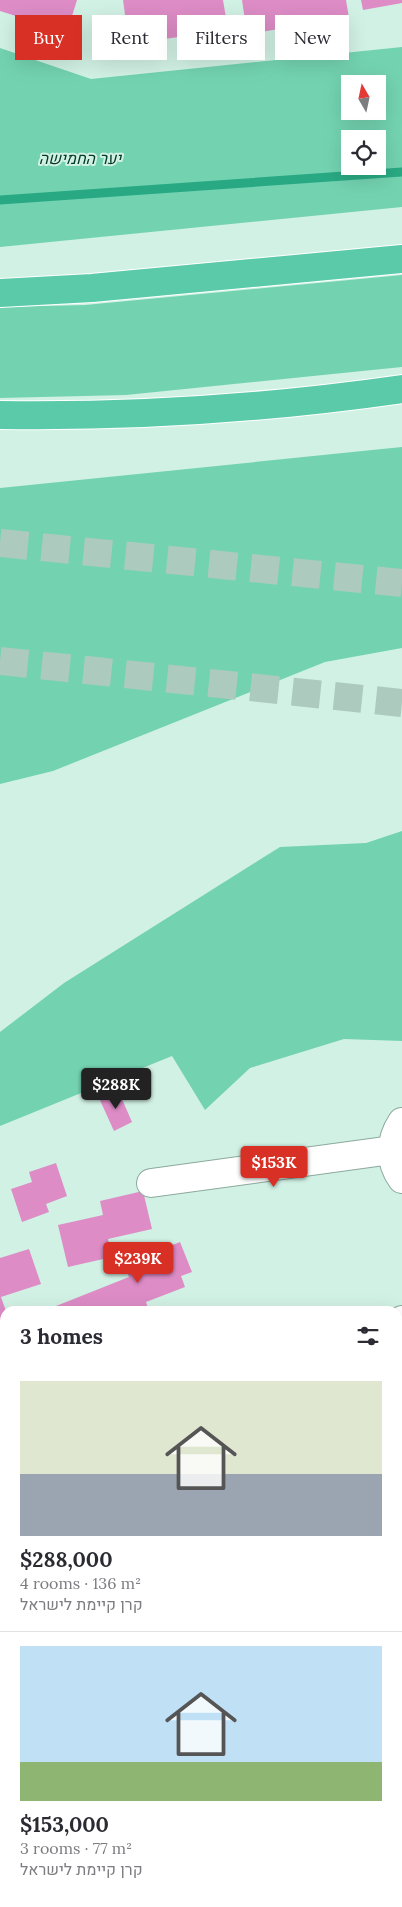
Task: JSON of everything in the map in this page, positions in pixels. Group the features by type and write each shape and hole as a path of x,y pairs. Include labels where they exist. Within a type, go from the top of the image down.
{"highway":[{"path":"0,294 92,288 402,259"},
{"path":"0,415 86,415 205,410 402,389"}],"street":[{"path":"402,1122 394,1136 392,1150 394,1164 402,1179"},
{"path":"151,1183 392,1150"}],"green space":[{"name":"יער החמישה","path":"402,47 402,207 0,247 0,48 15,53 15,60 35,60 91,79 276,60 349,60 349,52"},
{"path":"402,275 402,367 126,395 0,398 0,307 85,305"},
{"path":"402,447 402,648 325,662 53,771 0,784 0,488"},
{"path":"402,831 402,1041 344,1039 250,1068 205,1110 172,1056 0,1126 0,1032 64,983 280,847 366,843"}],"building":[{"path":"0,0 77,0 72,15 15,16 0,11"},
{"path":"123,0 223,0 226,15 177,15 177,37 167,39 167,15 125,15"},
{"path":"242,0 346,0 348,15 275,15 275,30 265,31 265,15 244,15"},
{"path":"361,0 402,0 402,3 363,10"},
{"path":"118,1090 132,1122 114,1131 99,1098"},
{"path":"56,1163 67,1196 46,1204 49,1212 22,1222 11,1189 32,1182 29,1172"},
{"path":"143,1191 152,1229 108,1239 112,1257 68,1267 58,1225 103,1215 100,1201"},
{"path":"180,1242 192,1272 181,1276 185,1287 146,1302 147,1306 56,1306 129,1277 124,1264"},
{"path":"29,1249 41,1284 1,1297 4,1306 0,1306 0,1258"}],"waterway":[{"path":"0,200 402,172"}],"tunnel":[{"path":"0,543 402,583"},
{"path":"0,661 402,703"}]}
